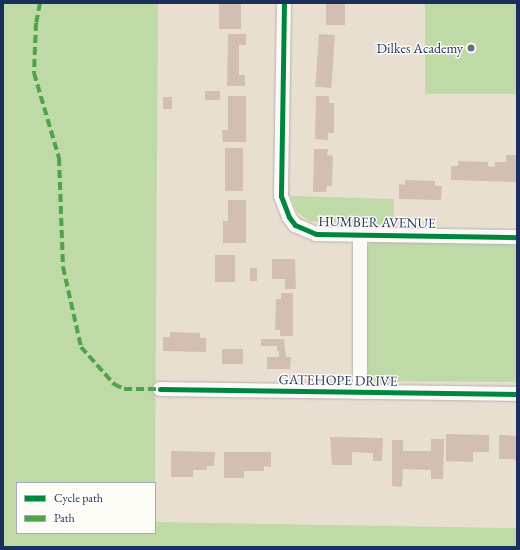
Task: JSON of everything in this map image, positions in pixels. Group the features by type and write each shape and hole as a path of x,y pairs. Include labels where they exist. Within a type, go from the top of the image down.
{"street":[{"name":"HUMBER AVENUE","path":"284,3 281,196 284,206 295,225 310,232 360,235 517,237"},
{"name":"HUMBER AVENUE","path":"360,235 360,392"},
{"name":"GATEHOPE DRIVE","path":"160,389 517,394"}],"green space":[{"path":"3,3 158,3 155,482 16,482 16,534 156,534 156,522 517,528 517,547 3,547"},
{"name":"Dilkes Academy","path":"425,3 517,3 517,94 425,94"},
{"path":"291,196 394,199 394,225 309,221 297,212"},
{"path":"371,241 517,241 517,382 374,381 365,372 365,250"}],"building":[{"path":"219,3 241,3 241,29 219,29"},
{"path":"326,3 345,3 345,25 326,25"},
{"path":"228,34 246,34 246,45 239,45 239,75 245,75 245,86 227,86"},
{"path":"319,34 335,35 331,88 315,87"},
{"path":"205,91 220,91 220,100 205,100"},
{"path":"228,96 246,96 246,142 223,142 222,130 228,130"},
{"path":"316,96 329,96 329,103 334,103 334,133 328,133 328,140 315,139"},
{"path":"163,97 172,97 172,109 163,109"},
{"path":"225,148 243,148 243,191 225,191"},
{"path":"314,149 328,149 327,155 333,156 332,186 327,186 326,192 313,192"},
{"path":"506,155 517,155 517,182 451,180 451,166 458,166 458,161 488,162 488,166 495,167 495,162 506,162"},
{"path":"405,180 435,181 435,186 442,186 441,200 399,199 399,184 405,185"},
{"path":"228,200 246,200 246,243 223,243 223,221 228,221"},
{"path":"215,255 235,255 235,282 215,282"},
{"path":"272,259 295,259 296,289 285,289 285,279 272,279"},
{"path":"250,268 257,268 257,281 250,281"},
{"path":"281,293 293,293 293,336 280,336 280,330 275,330 276,299 281,299"},
{"path":"170,332 200,333 200,338 206,338 206,352 163,351 163,337 170,337"},
{"path":"261,339 284,339 286,357 291,357 290,369 267,369 267,357 279,357 279,351 277,351 277,346 261,346"},
{"path":"222,349 243,349 243,364 222,364"},
{"path":"446,434 489,435 489,452 473,452 473,462 446,461"},
{"path":"499,435 517,436 517,462 514,459 499,459"},
{"path":"330,437 383,438 382,461 373,461 373,453 352,452 352,465 332,465"},
{"path":"431,439 444,439 443,479 431,479 431,470 403,469 402,487 392,486 392,440 403,440 403,451 431,451"},
{"path":"171,451 215,452 214,466 207,466 207,470 193,470 193,477 171,477"},
{"path":"224,452 271,452 271,467 264,466 264,471 244,471 244,478 224,478"}],"marked path":[{"path":"40,3 36,23 34,73 59,158 63,267 81,347 114,384 124,389 160,389"}],"cycle path":[{"path":"284,3 281,196 289,217 295,225 316,234 517,237"},
{"path":"160,389 517,394"}],"place":[{"name":"Dilkes Academy","path":"471,48"}]}
